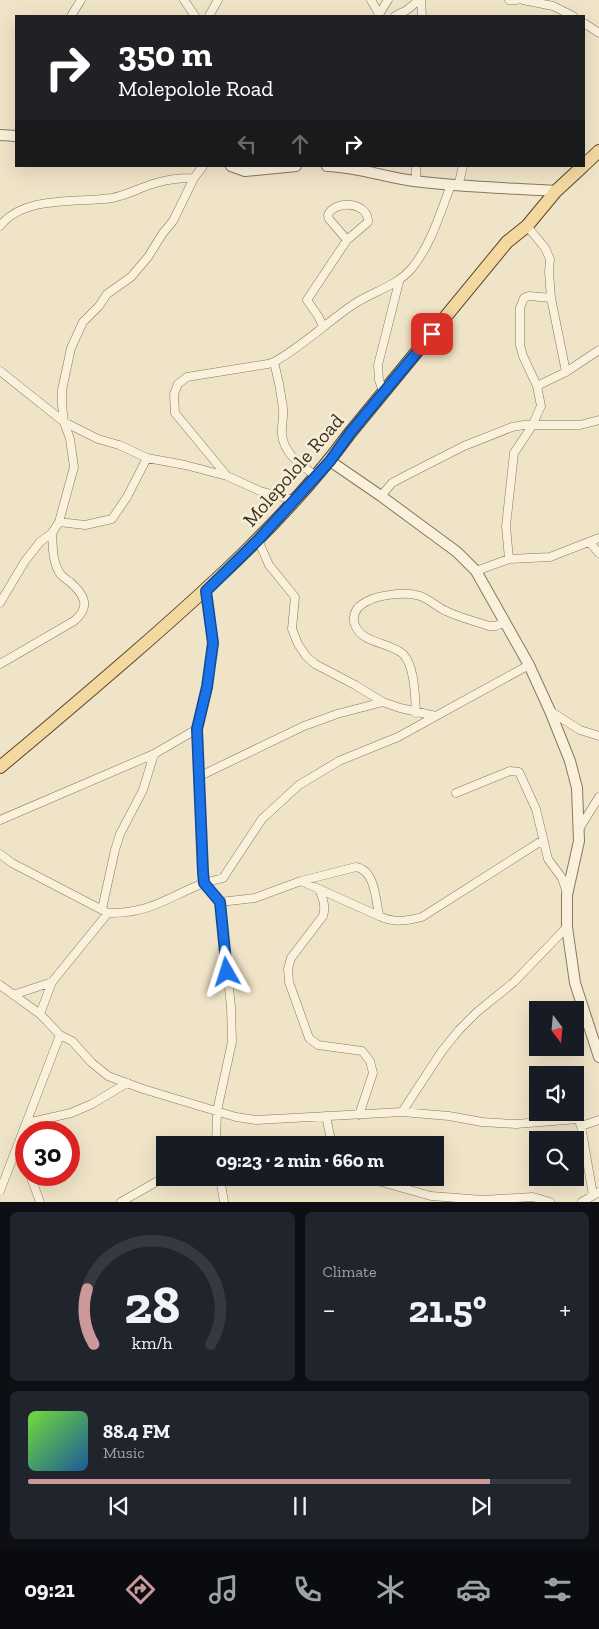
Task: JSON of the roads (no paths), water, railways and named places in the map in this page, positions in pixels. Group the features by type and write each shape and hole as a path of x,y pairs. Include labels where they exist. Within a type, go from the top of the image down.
{"main road":[{"name":"Molepolole Road","path":"585,164 599,151"},
{"name":"Molepolole Road","path":"0,767 206,591 258,540 330,461 350,433 384,394 507,242 527,226 556,191 582,167"}],"street":[{"path":"72,15 80,0"},
{"path":"184,0 194,15"},
{"path":"210,15 218,0"},
{"path":"371,0 378,15"},
{"path":"378,15 388,0"},
{"path":"397,15 420,0"},
{"path":"420,0 422,15"},
{"path":"509,0 516,0"},
{"path":"523,0 553,6 567,15"},
{"path":"585,24 599,33"},
{"path":"0,135 15,136"},
{"path":"0,603 24,561 40,542 52,533 58,522 74,467 70,439 64,422 62,390 71,348 84,322 107,294 131,277 148,257 181,208 194,178 202,167"},
{"path":"234,167 245,170 283,167"},
{"path":"338,167 416,181 556,191"},
{"path":"416,167 416,181"},
{"path":"227,476 175,414 174,394 178,384 188,377 274,362 322,326 370,294 399,282 413,267 427,246 463,167"},
{"path":"0,226 11,216 28,207 69,200 112,198 158,182 194,178"},
{"path":"322,326 318,316 307,300 346,240 364,226 368,218 364,209 346,204 333,208 328,215 329,219 346,240"},
{"path":"527,226 545,248 550,259 551,298 566,372"},
{"path":"384,394 379,380 378,365 399,282"},
{"path":"509,559 506,526 514,453 532,426 541,406 537,386 521,351 520,308 524,298 529,296 551,298"},
{"path":"537,386 566,372 599,350"},
{"path":"274,362 283,410 282,435 284,444 297,462 316,476"},
{"path":"0,371 64,422 98,439 119,445 147,458 185,464 227,476 260,491 294,500"},
{"path":"381,496 392,483 464,446 512,427 598,424"},
{"path":"58,522 85,524 112,519 130,491 147,458"},
{"path":"330,461 457,552 476,571 529,665 550,711 574,774 579,802 579,841 567,895 567,927 575,983 599,1057"},
{"path":"0,664 74,621 85,606 82,595 58,572 53,554 52,533"},
{"path":"476,571 509,559 550,557 599,538"},
{"path":"258,540 269,565 295,597 292,629 298,644 306,656 315,664 383,702 416,713 436,716"},
{"path":"589,542 599,553"},
{"path":"206,591 213,643 207,687 197,729 204,883 220,902 231,1008 232,1042 217,1111 216,1136"},
{"path":"416,713 414,681 404,655 360,632 355,625 356,609 362,603 372,599 408,594 418,596 445,611 489,626 496,626 505,622"},
{"path":"0,854 12,864 105,911 125,913 144,910 162,903 178,893 223,878 262,819 300,785 339,761 398,737 529,665"},
{"path":"198,777 304,726 337,714 383,702"},
{"path":"550,711 580,730 599,736"},
{"path":"0,820 154,754 197,729"},
{"path":"40,1014 52,982 105,911 115,850 120,834 143,790 154,754"},
{"path":"456,793 510,771 520,772 536,809 548,858 562,878 567,895"},
{"path":"579,829 599,798"},
{"path":"302,881 388,920 407,921 422,917 543,840"},
{"path":"220,902 256,898 302,881 356,867 363,868 368,872 379,916"},
{"path":"319,889 325,909 322,916 291,958 288,969 289,982 309,1038 318,1045 362,1051 370,1061 373,1073 359,1115"},
{"path":"402,1112 459,1030 477,1012 514,982 567,927"},
{"path":"13,995 52,982"},
{"path":"0,985 40,1014 60,1035 72,1041 92,1063 108,1076 236,1117 256,1120 402,1112 449,1116 482,1122 516,1124 578,1119 596,1194 582,1202"},
{"path":"28,1121 60,1035"},
{"path":"36,1121 71,1113 92,1104 127,1083"},
{"path":"326,1116 330,1136"},
{"path":"581,1126 599,1120"},
{"path":"0,1191 15,1153"},
{"path":"121,1202 156,1182"},
{"path":"34,1186 40,1202"},
{"path":"221,1186 224,1202"},
{"path":"395,1186 431,1196 483,1200 533,1197 550,1202"}]}
